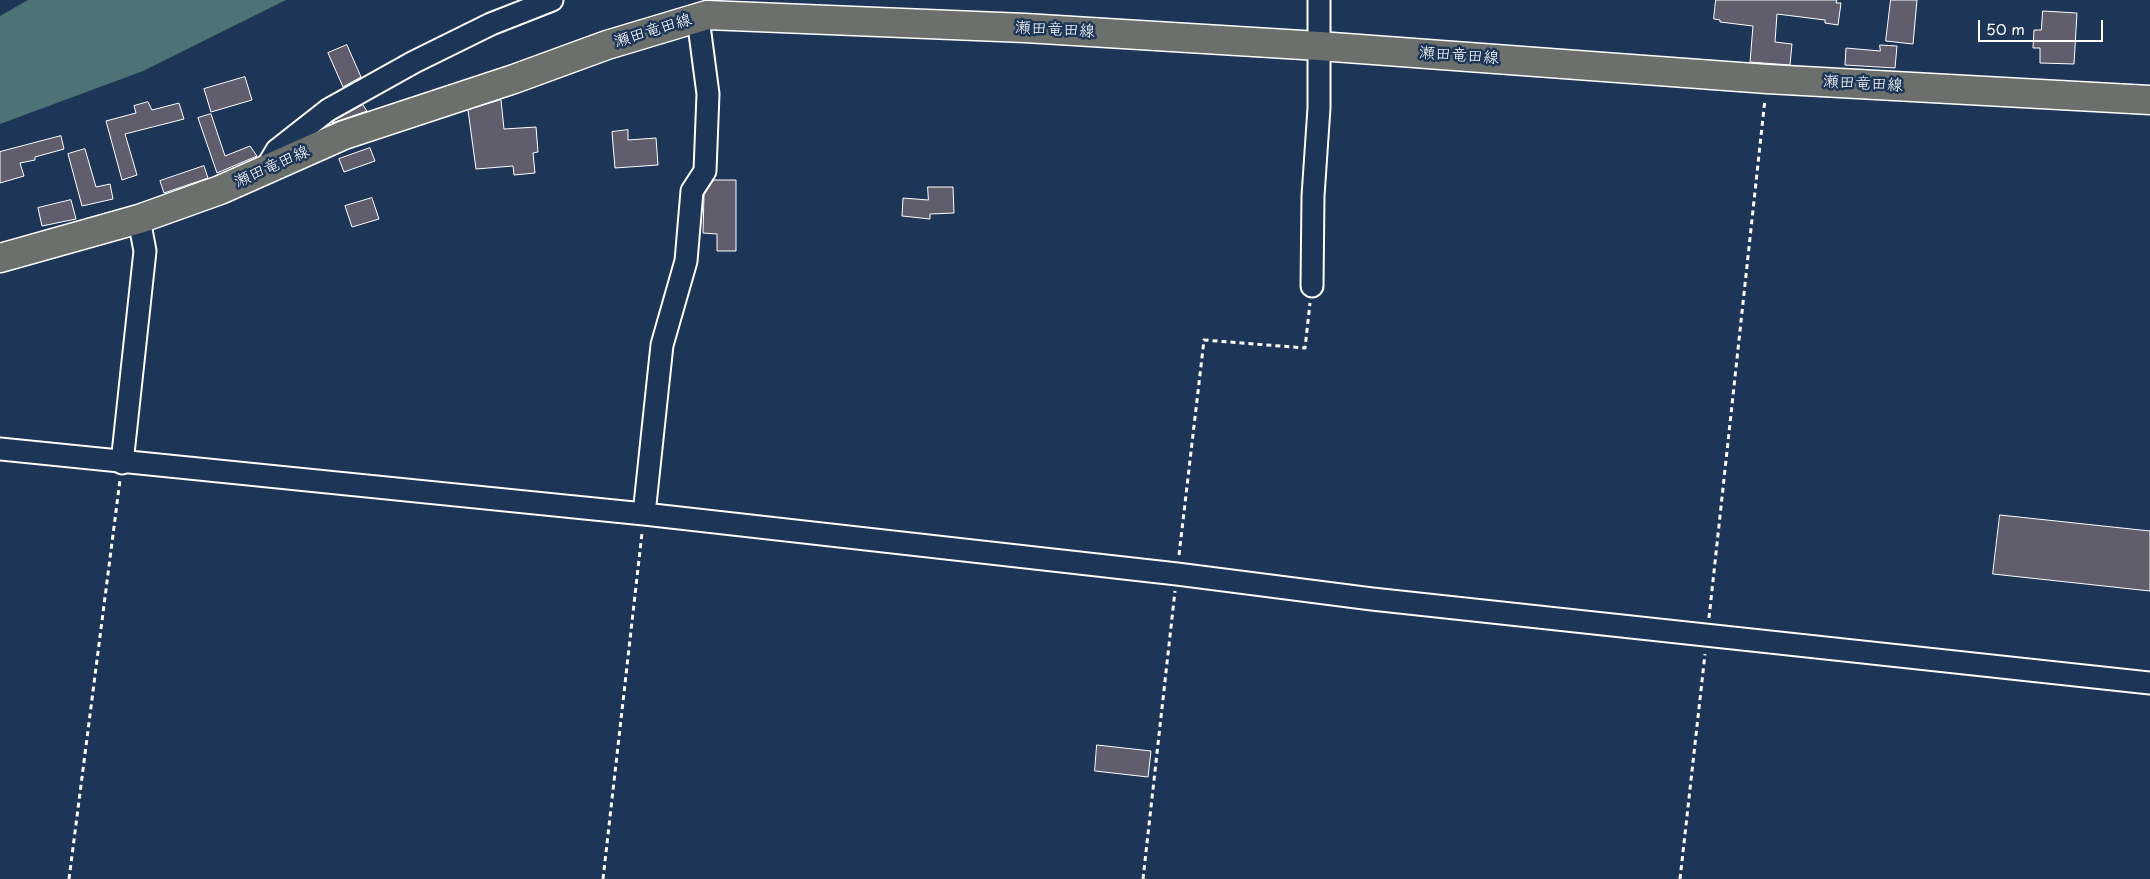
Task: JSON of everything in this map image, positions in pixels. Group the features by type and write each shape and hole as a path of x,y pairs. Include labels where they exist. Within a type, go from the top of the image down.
{"main road":[{"name":"瀬田竜田線","path":"0,258 139,219 220,190 344,135 514,79 703,11 1319,46 1767,79 2150,100"}],"street":[{"path":"265,170 277,150 328,110 414,62 490,24 552,0"},
{"path":"1312,286 1320,0"},
{"path":"644,514 662,345 686,261 692,191 705,171 708,94 703,11"},
{"path":"122,463 145,251 139,219"},
{"path":"0,449 122,463 644,514 1177,574 1382,600 2150,683"}],"path":[{"path":"1680,879 1767,79"},
{"path":"1143,879 1204,340 1305,348 1312,286"},
{"path":"69,879 122,463"},
{"path":"603,879 644,514"}],"green space":[{"path":"28,0 286,0 143,71 0,124 0,16"}],"building":[{"path":"1716,0 1837,0 1836,3 1841,3 1838,25 1825,23 1825,20 1777,14 1775,42 1792,44 1790,65 1750,62 1753,26 1720,22 1720,20 1714,19"},
{"path":"1891,0 1917,0 1913,44 1886,41"},
{"path":"2043,11 2077,13 2074,64 2040,63 2040,48 2033,48 2034,30 2041,30"},
{"path":"347,45 361,77 343,87 328,53"},
{"path":"1880,45 1897,46 1895,68 1845,65 1846,48 1880,51"},
{"path":"245,77 252,100 211,112 204,89"},
{"path":"501,100 504,129 536,127 538,152 533,153 535,173 514,175 513,166 476,169 468,110"},
{"path":"148,102 152,110 179,103 184,119 125,134 137,175 122,180 106,121 136,113 134,106"},
{"path":"363,105 367,111 332,123 335,120"},
{"path":"211,114 225,156 250,146 257,156 217,173 198,118"},
{"path":"628,130 628,140 656,138 658,165 615,168 612,132"},
{"path":"61,136 64,149 35,157 35,160 20,163 24,176 0,183 0,152"},
{"path":"370,148 375,161 344,172 339,159"},
{"path":"85,149 96,187 110,184 113,199 82,206 68,154"},
{"path":"204,166 208,178 164,193 160,181"},
{"path":"714,180 736,180 736,251 717,251 717,234 703,233 704,195"},
{"path":"928,187 953,187 954,213 930,214 930,219 902,216 903,198 928,200"},
{"path":"372,198 379,219 352,227 345,206"},
{"path":"71,200 76,219 42,226 38,208"},
{"path":"2000,515 2150,531 2150,591 1993,574"},
{"path":"1097,745 1151,751 1148,777 1095,771"}]}
